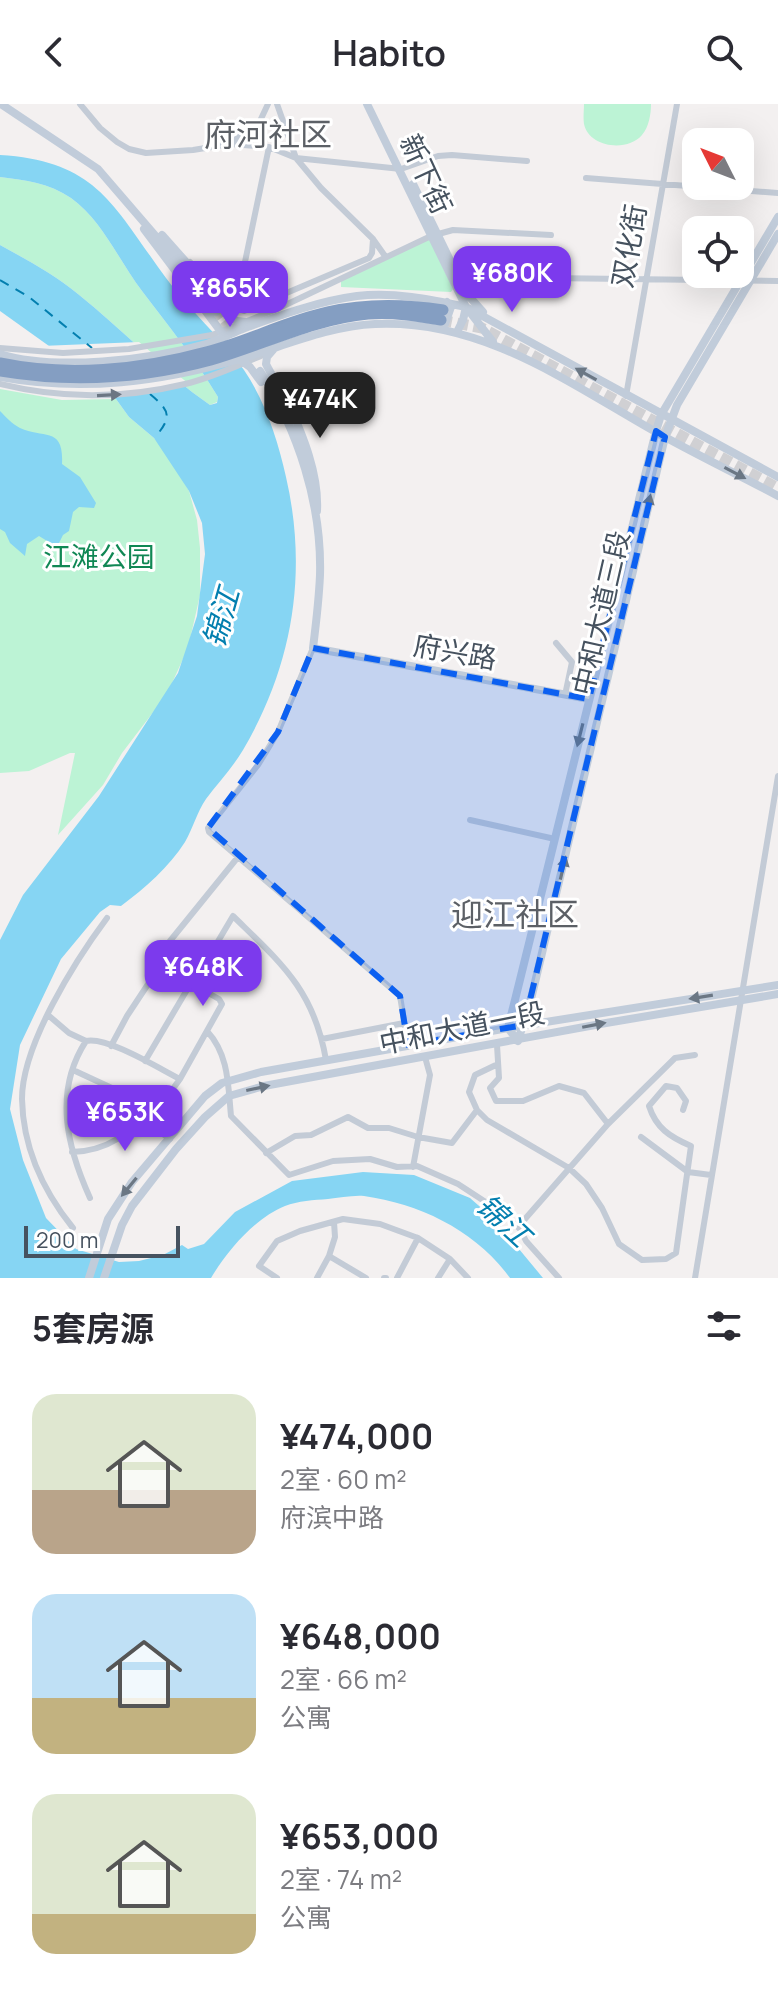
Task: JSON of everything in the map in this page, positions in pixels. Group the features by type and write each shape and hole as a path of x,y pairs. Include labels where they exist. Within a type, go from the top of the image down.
{"highway":[{"path":"0,371 99,370 165,362 230,349 303,319 350,307 407,305 443,315"},
{"path":"0,363 35,372"}],"main road":[{"path":"1,104 98,169 217,313 244,322 261,323 357,296 393,295 443,315 457,332 494,343 558,374 665,437 778,496"},
{"name":"新下街","path":"370,104 466,307 494,343"},
{"path":"137,214 154,226 177,252 217,313 230,349 260,369 292,432 317,524 320,575 313,648"},
{"name":"中和大道三段","path":"754,264 778,217"},
{"name":"中和大道三段","path":"754,268 778,234"},
{"name":"新下街","path":"434,235 464,289 499,325"},
{"name":"中和大道三段","path":"508,1028 661,415 741,288"},
{"name":"中和大道三段","path":"518,1041 665,437 677,405 742,288"},
{"path":"457,332 466,307 464,289"},
{"path":"230,349 273,350 339,329 443,315 466,307 778,477"},
{"path":"230,349 261,323"},
{"path":"260,369 273,350"},
{"path":"0,354 15,359 35,372"},
{"path":"0,377 35,372"},
{"name":"府兴路","path":"313,648 589,699"},
{"name":"中和大道一段","path":"229,1080 408,1045 778,985"},
{"name":"中和大道一段","path":"104,1278 122,1225 142,1192 205,1117 229,1096 264,1086 778,994"},
{"path":"508,1028 518,1041"},
{"path":"89,1278 108,1219 132,1182 205,1096 229,1080"}],"street":[{"path":"80,104 100,128 129,149 162,153 230,144 269,147 296,158 403,169 438,156 452,155 527,161"},
{"path":"230,144 260,121 268,104"},
{"path":"277,104 296,158 321,188 373,239 385,256"},
{"name":"双化街","path":"626,396 677,104"},
{"path":"258,306 243,297 241,281 269,147"},
{"path":"586,178 778,193"},
{"path":"0,348 68,396 156,390 198,380 230,349 244,322 434,235 453,230 551,235"},
{"path":"177,252 200,270 232,307 244,311 369,258 373,239"},
{"path":"464,289 480,277 682,279"},
{"path":"754,280 778,281"},
{"path":"471,335 475,350"},
{"path":"0,384 35,372 129,349 230,349"},
{"path":"556,643 572,662 565,695"},
{"path":"313,648 278,732 258,765 208,828 211,835 400,996 408,1045"},
{"path":"695,1278 778,776"},
{"path":"470,820 555,839"},
{"path":"170,941 238,857"},
{"path":"204,965 233,916 290,972 310,1004 326,1060"},
{"path":"73,1228 54,1205 41,1181 25,1129 22,1098 26,1074 48,1015 74,964 107,918"},
{"path":"72,1152 89,1152 105,1147 145,1121 180,1079 222,1004 219,999 160,966 111,1046"},
{"path":"145,1061 191,983"},
{"path":"48,1015 69,1033 86,1041 111,1046 180,1079"},
{"path":"322,1039 404,1023"},
{"path":"207,1031 221,1050 229,1080 231,1116 289,1175 333,1161 370,1159 397,1167 413,1167 458,1184 504,1214 518,1227 526,1241 559,1278"},
{"path":"86,1041 73,1070 65,1116 72,1152 90,1198"},
{"path":"497,1045 499,1078 490,1088 496,1101 523,1101 559,1086 584,1093 608,1124"},
{"path":"518,1227 608,1124 675,1058 695,1055"},
{"path":"413,1167 430,1075 425,1057"},
{"path":"498,1064 475,1075 469,1092 477,1110 487,1120 569,1168 586,1184 602,1208 619,1244 642,1260 666,1259 676,1253 691,1146 663,1130 654,1121 649,1106 666,1086 677,1088 686,1101 683,1110"},
{"path":"73,1070 155,1108"},
{"path":"266,1153 295,1136 311,1135 348,1117 368,1128 389,1128 452,1143 477,1110"},
{"path":"145,1121 170,1139"},
{"path":"641,1137 688,1172 711,1175"},
{"path":"277,1278 259,1266 277,1241 343,1219 380,1224 418,1238 450,1259 468,1278"},
{"path":"317,1278 335,1237 334,1222"},
{"path":"397,1278 418,1238"},
{"path":"329,1256 366,1278"},
{"path":"438,1278 450,1259"}],"highlighted area":[{"path":"656,431 665,437 524,1025 408,1045 400,996 208,828 278,732 313,648 589,699"}],"green space":[{"path":"584,104 651,104 649,120 642,135 628,144 610,145 601,143 587,132"},
{"path":"0,177 45,186 63,193 82,207 101,229 200,369 218,397 217,402 210,405 175,379 69,287 0,245"},
{"path":"429,238 453,289 451,292 341,287 341,281"},
{"name":"江滩公园","path":"0,389 62,400 116,399 129,417 169,455 189,491 197,520 200,595 188,648 167,694 122,753 103,785 58,835 75,753 29,771 0,773"}],"water":[{"name":"锦江","path":"0,155 33,159 60,167 100,192 175,290 235,358 258,395 275,435 293,513 296,548 292,617 284,651 274,685 243,750 206,799 185,842 172,860 121,906 110,905 100,912 61,959 20,1045 10,1109 23,1160 46,1218 76,1249 119,1262 139,1261 163,1255 182,1245 188,1249 204,1244 235,1212 292,1181 363,1172 414,1175 470,1198 495,1220 543,1278 510,1278 481,1246 446,1222 406,1206 360,1196 301,1202 274,1211 243,1236 211,1278 0,1278 0,940 23,895 99,796 178,673 197,616 205,554 202,523 189,491 154,438 129,417 116,399 77,366 0,311 0,245 69,287 175,379 210,405 217,403 218,397 92,218 71,198 54,189 0,177"},
{"path":"0,411 20,428 56,439 62,452 62,464 80,477 96,503 94,508 79,507 73,512 69,531 57,547 39,536 27,544 25,556 0,529"}],"pier":[{"path":"139,342 190,385 106,396 41,346"}],"ferry route":[{"path":"0,280 29,297 92,348"},
{"path":"150,394 165,409 167,418 156,436"}],"tunnel":[{"path":"216,312 231,332"},
{"path":"441,320 482,328 778,488"}],"district":[{"name":"府河社区","path":"268,135"},
{"name":"迎江社区","path":"515,915"}]}
